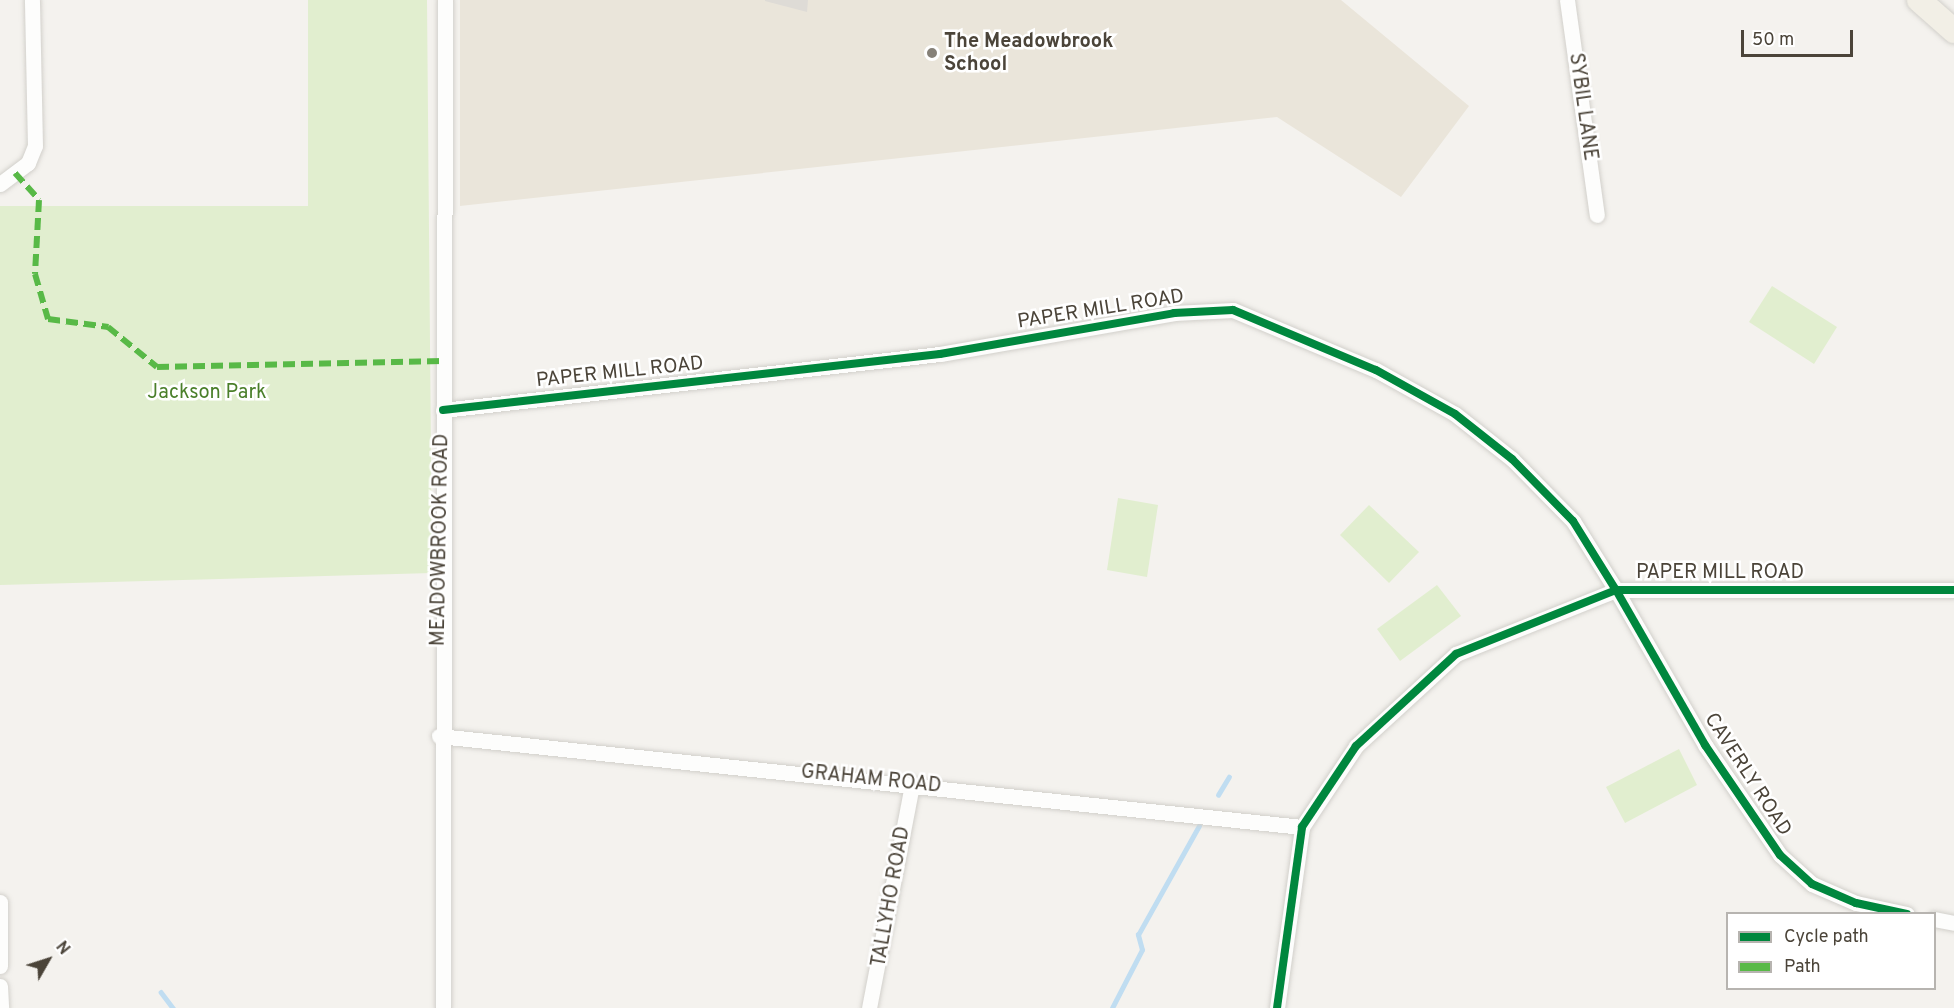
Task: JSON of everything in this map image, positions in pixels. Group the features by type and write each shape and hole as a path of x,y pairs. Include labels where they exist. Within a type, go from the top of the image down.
{"main road":[{"path":"1919,0 1954,31"}],"street":[{"path":"0,184 28,163 35,146 32,0"},
{"name":"MEADOWBROOK ROAD","path":"443,1008 439,736 445,0"},
{"name":"SYBIL LANE","path":"1567,0 1597,215"},
{"name":"PAPER MILL ROAD","path":"443,410 940,354 1174,313 1233,310 1376,370 1455,414 1512,459 1573,521 1616,590 1954,590"},
{"path":"1277,1008 1302,827 1356,746 1438,666 1616,590"},
{"name":"CAVERLY ROAD","path":"1616,590 1705,745 1780,855 1812,884 1856,903 1898,912"},
{"name":"GRAHAM ROAD","path":"439,736 912,784 1302,827"},
{"name":"TALLYHO ROAD","path":"869,1008 912,784"},
{"path":"0,903 0,966"},
{"path":"1936,919 1954,923"},
{"path":"0,986 1,1008"}],"shaded area":[{"name":"The Meadowbrook School","path":"460,0 1341,0 1469,106 1401,197 1277,117 460,206"}],"green space":[{"name":"Jackson Park","path":"308,0 427,0 432,573 0,585 0,206 308,206"},
{"path":"1772,286 1837,327 1814,364 1749,322"},
{"path":"1118,498 1158,505 1147,577 1107,570"},
{"path":"1369,505 1419,552 1389,583 1340,535"},
{"path":"1437,585 1461,616 1400,661 1377,629"},
{"path":"1679,749 1697,785 1625,823 1606,787"}],"building":[{"path":"765,0 808,0 807,12 765,1"}],"waterway":[{"path":"1218,795 1229,777"},
{"path":"1112,1008 1142,950 1138,935 1199,826"},
{"path":"161,992 173,1008"}],"marked path":[{"path":"15,173 39,200 35,274 48,319 108,327 157,367 443,361"}],"cycle path":[{"path":"443,410 940,354 1174,313 1233,310 1376,370 1455,414 1512,459 1573,521 1616,590 1954,590"},
{"path":"1277,1008 1302,827 1356,746 1456,654 1616,590 1705,745 1780,855 1812,884 1856,903 1898,912"}],"place":[{"name":"The Meadowbrook School","path":"932,53"}]}
